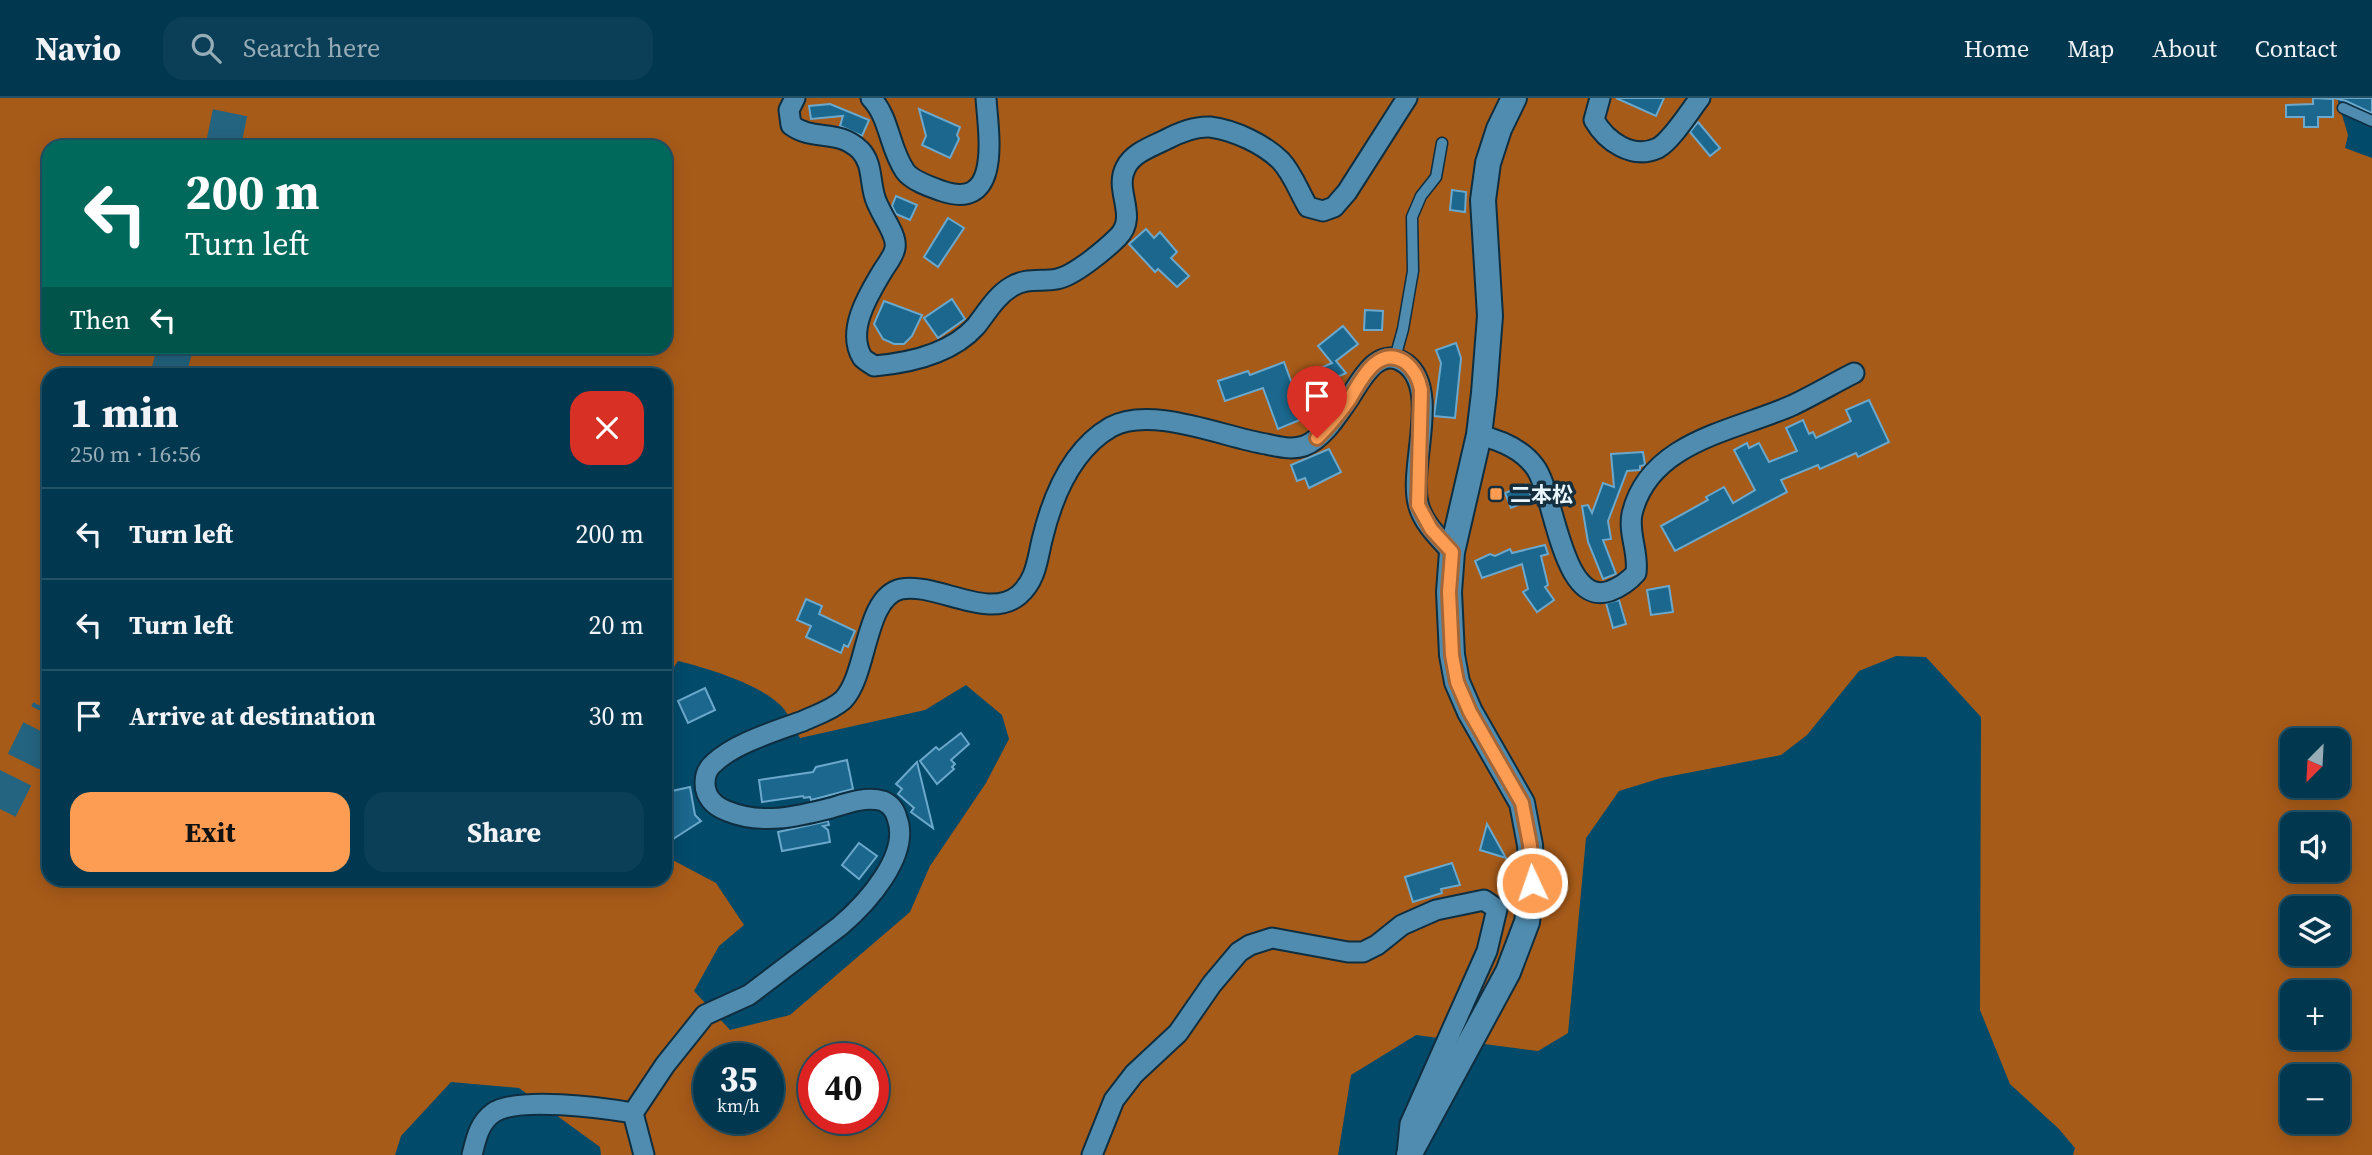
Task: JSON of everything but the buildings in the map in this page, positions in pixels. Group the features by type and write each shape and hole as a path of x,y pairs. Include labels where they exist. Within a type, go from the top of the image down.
{"street":[{"path":"795,98 789,110 791,125 806,133 846,139 863,152 872,173 874,195 894,236 895,248 859,317 859,346 862,358 874,366 919,360 955,342 974,328 990,306 1010,287 1025,280 1060,279 1096,256 1126,227 1128,217 1123,174 1132,157 1182,131 1208,127 1236,134 1264,148 1281,161 1308,207 1323,211 1334,207 1347,192 1407,98"},
{"path":"871,98 883,113 888,133 906,174 930,187 951,194 964,194 973,190 983,183 989,169 986,98"},
{"path":"1408,1155 1508,972 1527,922 1532,883 1530,845 1522,803 1470,712 1457,682 1452,655 1449,592 1452,552 1479,435 1490,316 1483,200 1488,163 1499,129 1514,98"},
{"path":"1600,98 1594,120 1602,133 1620,147 1646,151 1658,147 1668,139 1700,98"},
{"path":"644,1155 633,1113 684,1040 705,1015 749,995 853,914 877,886 897,849 900,826 889,804 881,801 854,801 789,818 740,816 719,808 712,802 705,789 709,768 715,761 749,742 818,714 844,699 858,672 877,612 895,591 911,589 988,604 1006,602 1019,594 1031,581 1053,503 1070,468 1082,451 1112,427 1124,421 1152,418 1255,443 1296,448 1311,442 1330,425 1373,365 1384,358 1395,358 1404,362 1420,382 1418,505 1431,529 1452,552"},
{"path":"1479,435 1496,439 1519,452 1536,468 1572,571 1584,588 1601,594 1618,587 1636,573 1638,564 1631,517 1638,496 1669,457 1696,441 1792,405 1854,373"},
{"path":"1092,1155 1114,1100 1134,1074 1178,1033 1212,984 1239,952 1250,945 1272,938 1363,952 1377,945 1402,925 1436,910 1485,900 1497,909 1487,951 1410,1124 1408,1155"},
{"path":"472,1155 482,1123 496,1111 537,1104 592,1105 633,1113"}],"lane":[{"path":"2343,108 2372,121"},
{"path":"1395,358 1413,271 1412,217 1421,196 1436,177 1443,143"}],"shaded area":[{"path":"0,98 2337,98 2348,135 2345,148 2372,158 2372,1155 2073,1155 2075,1148 2059,1129 2010,1084 1980,1010 1981,717 1926,657 1896,656 1859,671 1807,735 1781,755 1661,778 1619,791 1586,838 1568,1033 1538,1051 1416,1035 1351,1075 1338,1155 601,1155 600,1147 519,1088 451,1082 401,1136 395,1155 0,1155"}],"tunnel":[{"path":"224,140 233,98"},
{"path":"170,368 174,354"},
{"path":"0,809 42,724"}],"place":[{"name":"二本松","path":"1496,494"}],"route":[{"path":"1317,438 1348,401 1363,376 1384,358 1395,358 1404,362 1417,376 1421,390 1418,505 1431,529 1452,552 1449,592 1452,655 1457,682 1470,712 1522,803 1530,845 1532,883"}]}
